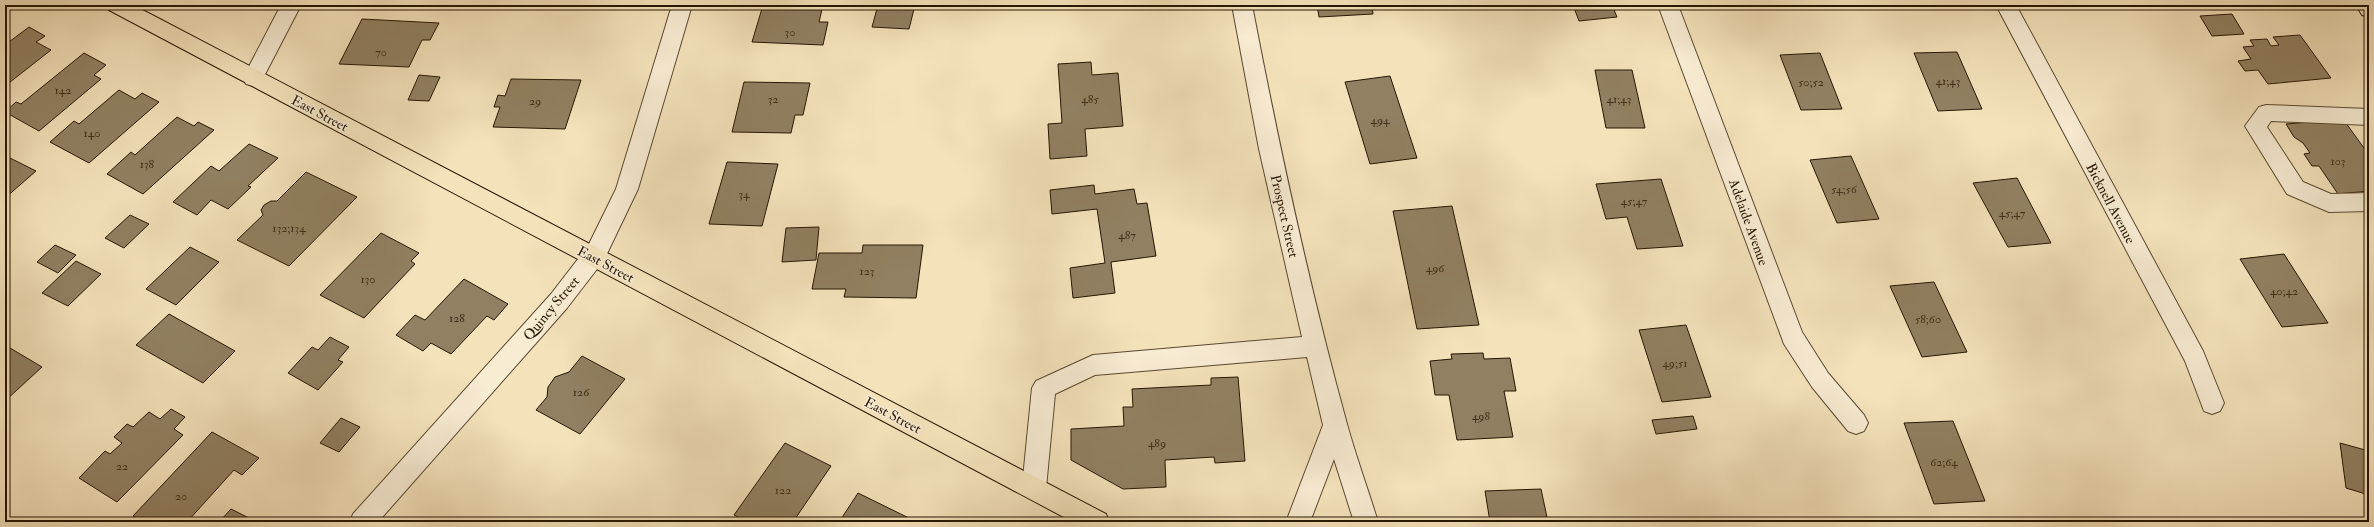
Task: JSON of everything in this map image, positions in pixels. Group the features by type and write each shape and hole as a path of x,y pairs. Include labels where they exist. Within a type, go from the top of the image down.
{"main road":[{"name":"East Street","path":"116,5 1097,522"},
{"path":"2366,5 2369,10"}],"street":[{"path":"253,78 291,5"},
{"name":"Quincy Street","path":"362,522 559,301 593,257 627,189 645,134 682,5"},
{"name":"Prospect Street","path":"1242,5 1269,149 1316,346 1335,425 1366,522"},
{"name":"Adelaide Avenue","path":"1668,5 1792,337 1820,380 1856,423"},
{"name":"Bicknell Avenue","path":"2006,5 2195,358 2212,403"},
{"path":"2369,117 2266,113 2255,126 2295,188 2329,203 2369,202"},
{"path":"1034,488 1044,388 1093,365 1316,346"},
{"path":"1298,522 1335,425"}],"building":[{"path":"763,5 823,5 819,22 828,22 823,45 752,42"},
{"path":"878,5 915,5 909,29 872,27"},
{"path":"1317,5 1372,5 1373,14 1319,17"},
{"path":"1573,5 1612,5 1617,17 1579,21"},
{"path":"2232,14 2244,34 2212,36 2200,16"},
{"path":"362,19 439,23 430,40 422,40 409,67 339,64"},
{"path":"29,27 45,36 36,42 51,50 5,86 5,45"},
{"path":"2300,35 2331,78 2268,84 2258,70 2245,71 2238,61 2251,59 2243,47 2254,46 2250,40 2267,39 2271,46 2279,45 2273,37"},
{"path":"1957,52 1982,109 1938,111 1914,53"},
{"path":"84,53 106,65 94,75 101,79 39,131 5,112 16,102 21,104"},
{"path":"1820,53 1842,109 1801,110 1780,55"},
{"path":"1091,62 1092,75 1118,73 1123,126 1085,129 1087,156 1050,159 1048,124 1062,123 1058,64"},
{"path":"1595,70 1632,70 1645,128 1606,128"},
{"path":"419,75 440,77 429,101 408,100"},
{"path":"1390,76 1417,158 1370,164 1345,82"},
{"path":"511,79 581,80 565,129 493,127 500,107 494,107 498,95 505,96"},
{"path":"744,82 810,83 803,115 795,115 791,133 732,132"},
{"path":"119,90 135,99 142,93 159,102 89,163 50,142 74,121 79,124"},
{"path":"177,117 194,126 198,122 214,130 143,194 107,174 131,152 135,155"},
{"path":"2343,119 2369,155 2369,191 2338,194 2319,166 2312,166 2304,154 2310,153 2303,143 2294,137 2286,124"},
{"path":"249,144 278,158 248,186 251,187 228,209 211,200 197,215 173,202 211,166 219,171"},
{"path":"1851,156 1879,219 1837,223 1810,160"},
{"path":"10,158 36,171 5,198 5,163"},
{"path":"727,162 778,164 762,226 709,224"},
{"path":"306,172 357,197 289,266 237,240 263,215 261,210 264,205 271,201 277,201"},
{"path":"2017,178 2051,243 2008,247 1973,183"},
{"path":"1661,179 1683,246 1637,249 1627,217 1606,219 1596,184"},
{"path":"1094,185 1095,194 1134,189 1137,204 1147,203 1156,256 1111,262 1115,293 1073,298 1070,268 1105,263 1097,209 1052,214 1050,190"},
{"path":"1452,206 1479,325 1417,329 1393,211"},
{"path":"130,215 149,224 124,248 105,238"},
{"path":"819,227 816,260 782,262 786,228"},
{"path":"381,233 419,253 411,261 415,264 364,318 320,295"},
{"path":"55,245 76,255 58,273 37,262"},
{"path":"863,245 923,245 916,298 844,297 846,289 812,289 819,253 862,253"},
{"path":"190,247 219,262 176,305 146,289"},
{"path":"2284,254 2328,323 2282,327 2240,259"},
{"path":"76,261 101,274 68,306 42,293"},
{"path":"464,279 508,304 494,320 487,316 451,354 431,343 423,351 396,335 415,315 425,320"},
{"path":"1934,282 1967,352 1922,357 1890,286"},
{"path":"169,314 235,351 203,383 136,345"},
{"path":"1686,325 1711,397 1662,402 1639,330"},
{"path":"330,337 349,347 338,360 343,362 318,390 288,373 312,347 318,350"},
{"path":"5,345 42,367 5,401"},
{"path":"1483,353 1484,359 1510,358 1516,391 1504,391 1513,437 1457,440 1449,395 1435,395 1430,361 1452,359 1451,354"},
{"path":"582,356 625,379 580,434 536,410 547,397 548,387 555,377 569,372"},
{"path":"1238,377 1245,461 1215,463 1214,457 1165,460 1166,487 1123,489 1071,460 1071,429 1124,426 1123,407 1133,407 1132,389 1211,385 1211,378"},
{"path":"171,409 185,417 174,429 183,435 117,502 79,478 105,451 110,454 122,443 114,437 127,424 133,427 149,412 160,419"},
{"path":"1693,416 1697,429 1656,434 1652,420"},
{"path":"341,418 360,427 339,452 320,443"},
{"path":"1953,421 1985,501 1934,504 1904,423"},
{"path":"212,432 259,458 242,475 234,470 187,522 143,522 133,516"},
{"path":"785,443 831,466 793,522 749,522 734,515"},
{"path":"2340,443 2369,451 2369,495 2346,488"},
{"path":"1541,489 1548,522 1490,522 1485,491"},
{"path":"858,493 917,522 847,522 841,519"},
{"path":"231,509 257,522 219,522"}]}
